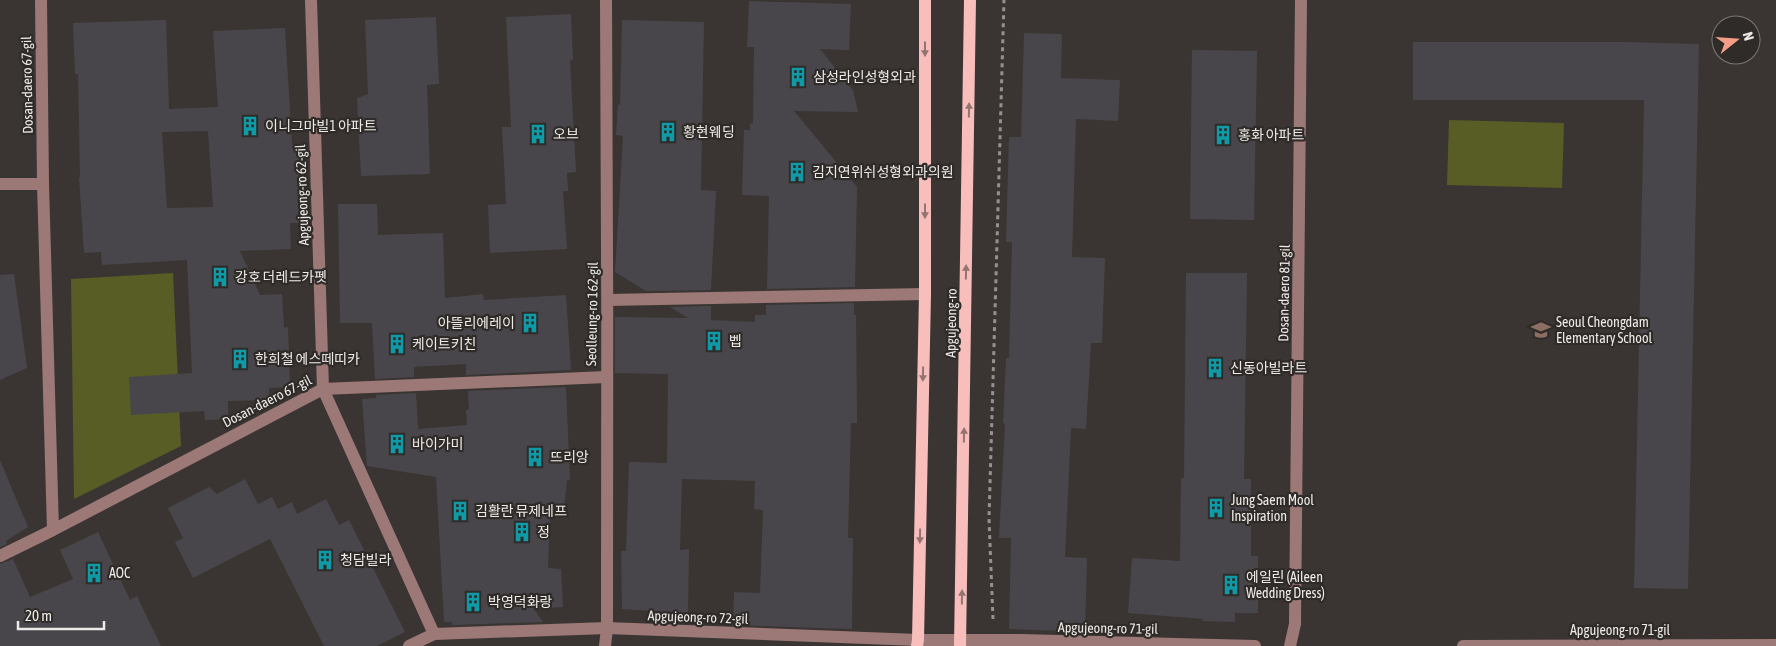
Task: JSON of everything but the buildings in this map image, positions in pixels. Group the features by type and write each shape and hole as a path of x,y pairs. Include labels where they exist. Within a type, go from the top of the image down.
{"main road":[{"name":"Apgujeong-ro","path":"918,643 925,294 925,0"},
{"name":"Apgujeong-ro","path":"961,643 970,0"}],"street":[{"name":"Dosan-daero 67-gil","path":"41,0 43,184 53,530"},
{"name":"Apgujeong-ro 62-gil","path":"311,0 323,389"},
{"name":"Seolleung-ro 162-gil","path":"605,646 607,628 606,376 608,300 606,0"},
{"name":"Dosan-daero 81-gil","path":"1290,646 1294,624 1301,0"},
{"path":"0,184 43,184"},
{"name":"Apgujeong-ro","path":"608,300 925,294"},
{"name":"Dosan-daero 67-gil","path":"0,556 323,389 606,376"},
{"path":"323,389 434,634"},
{"name":"Apgujeong-ro 72-gil","path":"409,646 434,634 607,628 918,643 961,643"},
{"name":"Apgujeong-ro 71-gil","path":"961,643 994,640 1255,646"},
{"name":"Apgujeong-ro 71-gil","path":"1463,646 1776,644"}],"path":[{"path":"994,640 989,519 1004,0"}],"green space":[{"path":"1449,120 1564,123 1562,188 1447,185"},
{"path":"173,273 181,446 74,499 71,279"}],"place":[{"name":"삼성라인성형외과","path":"798,77"},
{"name":"이니그마빌1 아파트","path":"250,126"},
{"name":"황현웨딩","path":"668,132"},
{"name":"오브","path":"538,134"},
{"name":"홍화 아파트","path":"1223,135"},
{"name":"김지연위쉬성형외과의원","path":"797,172"},
{"name":"강호 더레드카펫","path":"220,277"},
{"name":"아뜰리에레이","path":"530,323"},
{"name":"Seoul Cheongdam Elementary School","path":"1541,330"},
{"name":"벱","path":"714,341"},
{"name":"케이트키친","path":"397,344"},
{"name":"한희철 에스떼띠카","path":"240,359"},
{"name":"신동아빌라트","path":"1215,368"},
{"name":"바이가미","path":"397,444"},
{"name":"뜨리앙","path":"535,457"},
{"name":"Jung Saem Mool Inspiration","path":"1216,508"},
{"name":"김활란 뮤제네프","path":"460,511"},
{"name":"정","path":"522,532"},
{"name":"청담빌라","path":"325,560"},
{"name":"AOC","path":"94,573"},
{"name":"에일린 (Aileen Wedding Dress)","path":"1231,585"},
{"name":"박영덕화랑","path":"473,602"}]}
